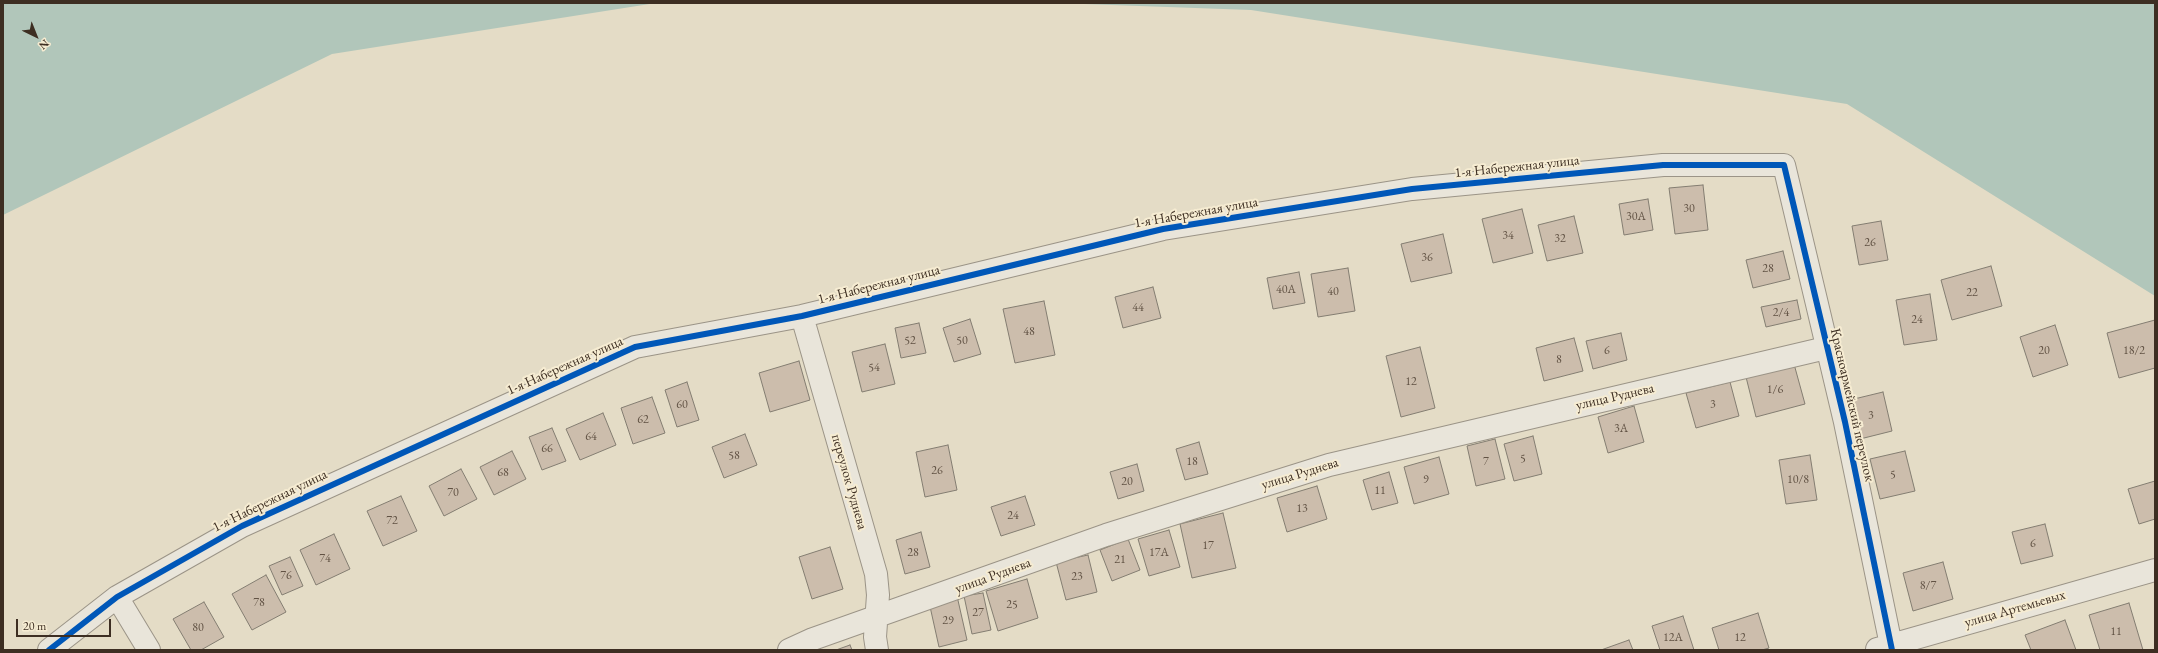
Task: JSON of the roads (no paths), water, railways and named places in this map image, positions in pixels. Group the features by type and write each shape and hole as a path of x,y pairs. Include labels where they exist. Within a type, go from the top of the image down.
{"street":[{"name":"1-я Набережная улица","path":"49,650 117,598 242,526 635,347 802,316 1163,229 1404,190 1663,165 1784,165"},
{"name":"Красноармейский переулок","path":"1784,165 1826,348 1845,422 1886,648"},
{"name":"переулок Руднева","path":"802,316 876,574 878,595 875,637 877,650"},
{"name":"улица Руднева","path":"789,650 1106,535 1329,465 1826,348"},
{"name":"улица Артемьевых","path":"1886,648 2155,570"},
{"path":"117,598 149,650"}]}
